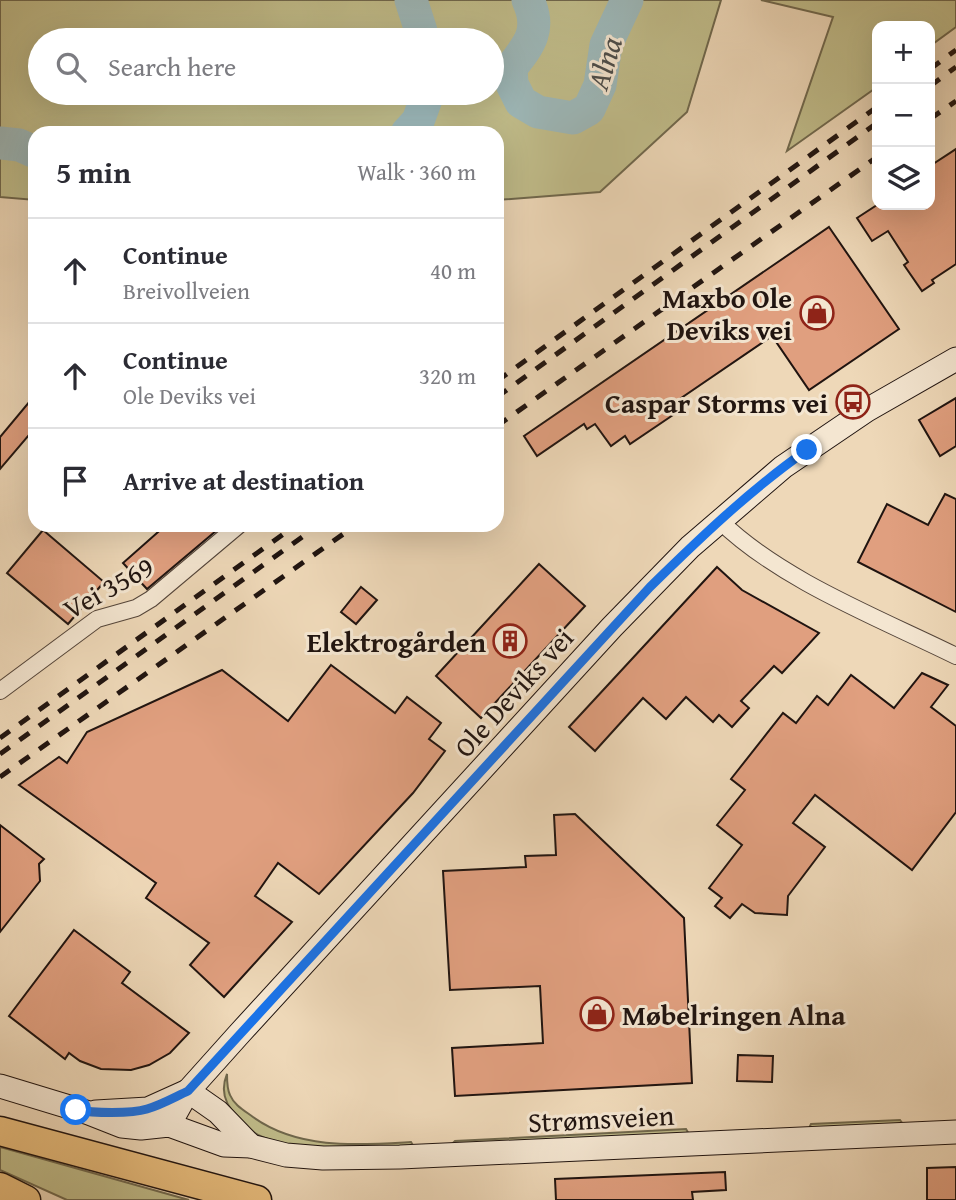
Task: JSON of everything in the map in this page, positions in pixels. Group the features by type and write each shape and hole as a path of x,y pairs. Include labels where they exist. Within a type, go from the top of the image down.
{"highway":[{"path":"0,1131 257,1200"},
{"path":"0,1187 26,1200"}],"street":[{"name":"Ole Deviks vei","path":"169,1125 188,1091 622,617 719,520 783,467 827,436 956,359"},
{"path":"719,520 749,548 833,596 956,656"},
{"name":"Vei 3569","path":"0,691 97,619 135,608 151,599 231,532"},
{"path":"0,1086 122,1126 141,1128 169,1125"},
{"path":"89,1113 148,1109 188,1091 218,1112 251,1146"},
{"name":"Strømsveien","path":"169,1125 224,1144 251,1146 286,1155 323,1158 400,1157 956,1132"}],"shaded area":[{"path":"0,0 721,0 687,112 600,192 504,199 504,126 28,126 28,199 0,197"},
{"path":"761,0 956,0 956,27 935,42 935,21 872,21 872,91 787,151 833,17"},
{"path":"227,1074 232,1099 271,1128 309,1140 329,1143 411,1142 414,1147 313,1148 274,1141 258,1135 245,1125 227,1103 224,1086"},
{"path":"900,1120 903,1124 810,1129 811,1124"},
{"path":"686,1129 689,1134 452,1144 455,1141"},
{"path":"0,1147 189,1200 67,1200 0,1170"}],"building":[{"path":"956,149 956,264 932,280 934,283 922,291 904,265 908,262 888,231 872,241 857,218 872,208 935,210 935,163"},
{"path":"829,227 899,329 809,390 772,336 668,407 673,415 630,444 625,436 611,446 595,424 587,429 584,424 537,456 524,436"},
{"path":"956,398 956,446 940,456 919,420"},
{"path":"28,403 28,436 0,469 0,437"},
{"path":"945,494 956,499 956,612 858,562 887,504 928,525"},
{"path":"41,532 45,532 104,582 68,624 7,573"},
{"path":"158,532 215,532 147,589 123,563"},
{"name":"Elektrogården","path":"539,564 585,606 481,718 436,676"},
{"path":"717,567 742,590 819,633 782,673 774,666 741,701 749,708 732,727 719,715 713,722 686,697 666,719 643,698 595,751 569,727"},
{"path":"361,587 377,600 356,624 341,612"},
{"path":"331,665 395,713 407,697 441,723 429,739 445,751 413,793 319,894 278,863 255,896 292,922 224,997 190,965 209,943 146,898 156,883 19,785 59,757 67,763 87,732 222,670 288,721"},
{"path":"922,673 948,685 931,707 956,726 956,812 912,870 815,795 793,823 825,847 788,896 787,915 755,913 742,904 730,918 715,906 722,898 709,888 742,845 717,825 745,790 731,779 783,713 796,723 817,696 828,705 851,675 894,708"},
{"path":"575,814 684,918 692,1083 455,1096 452,1048 543,1043 540,986 450,990 443,871 526,867 525,856 556,855 554,815"},
{"path":"0,825 44,859 39,864 40,881 0,932"},
{"path":"74,930 130,972 122,983 189,1033 170,1053 149,1065 131,1070 101,1069 80,1061 69,1053 65,1059 9,1016"},
{"path":"738,1055 773,1056 772,1082 737,1081"},
{"path":"956,1167 956,1200 927,1200 927,1168"},
{"path":"725,1172 726,1190 692,1192 693,1200 556,1200 555,1179"}],"waterway":[{"name":"Alna","path":"411,0 420,28"},
{"name":"Alna","path":"528,0 534,29 528,44 511,68 512,84 521,102 538,112 573,118 589,109 600,85 606,45 627,0"},
{"name":"Alna","path":"413,126 424,105"},
{"name":"Alna","path":"0,143 28,149"}],"railway":[{"path":"935,65 956,50"},
{"path":"933,84 956,67"},
{"path":"935,116 956,101"},
{"path":"504,376 872,111"},
{"path":"504,392 872,127"},
{"path":"504,421 872,161"},
{"path":"0,738 286,532"},
{"path":"0,754 309,532"},
{"path":"0,777 346,532"}],"place":[{"name":"Maxbo Ole Deviks vei","path":"817,313"},
{"name":"Caspar Storms vei","path":"853,402"},
{"name":"Elektrogården","path":"510,641"},
{"name":"Møbelringen Alna","path":"597,1014"}],"route":[{"path":"76,1110 89,1113 148,1109 188,1091 650,587 719,520 807,450"}]}
